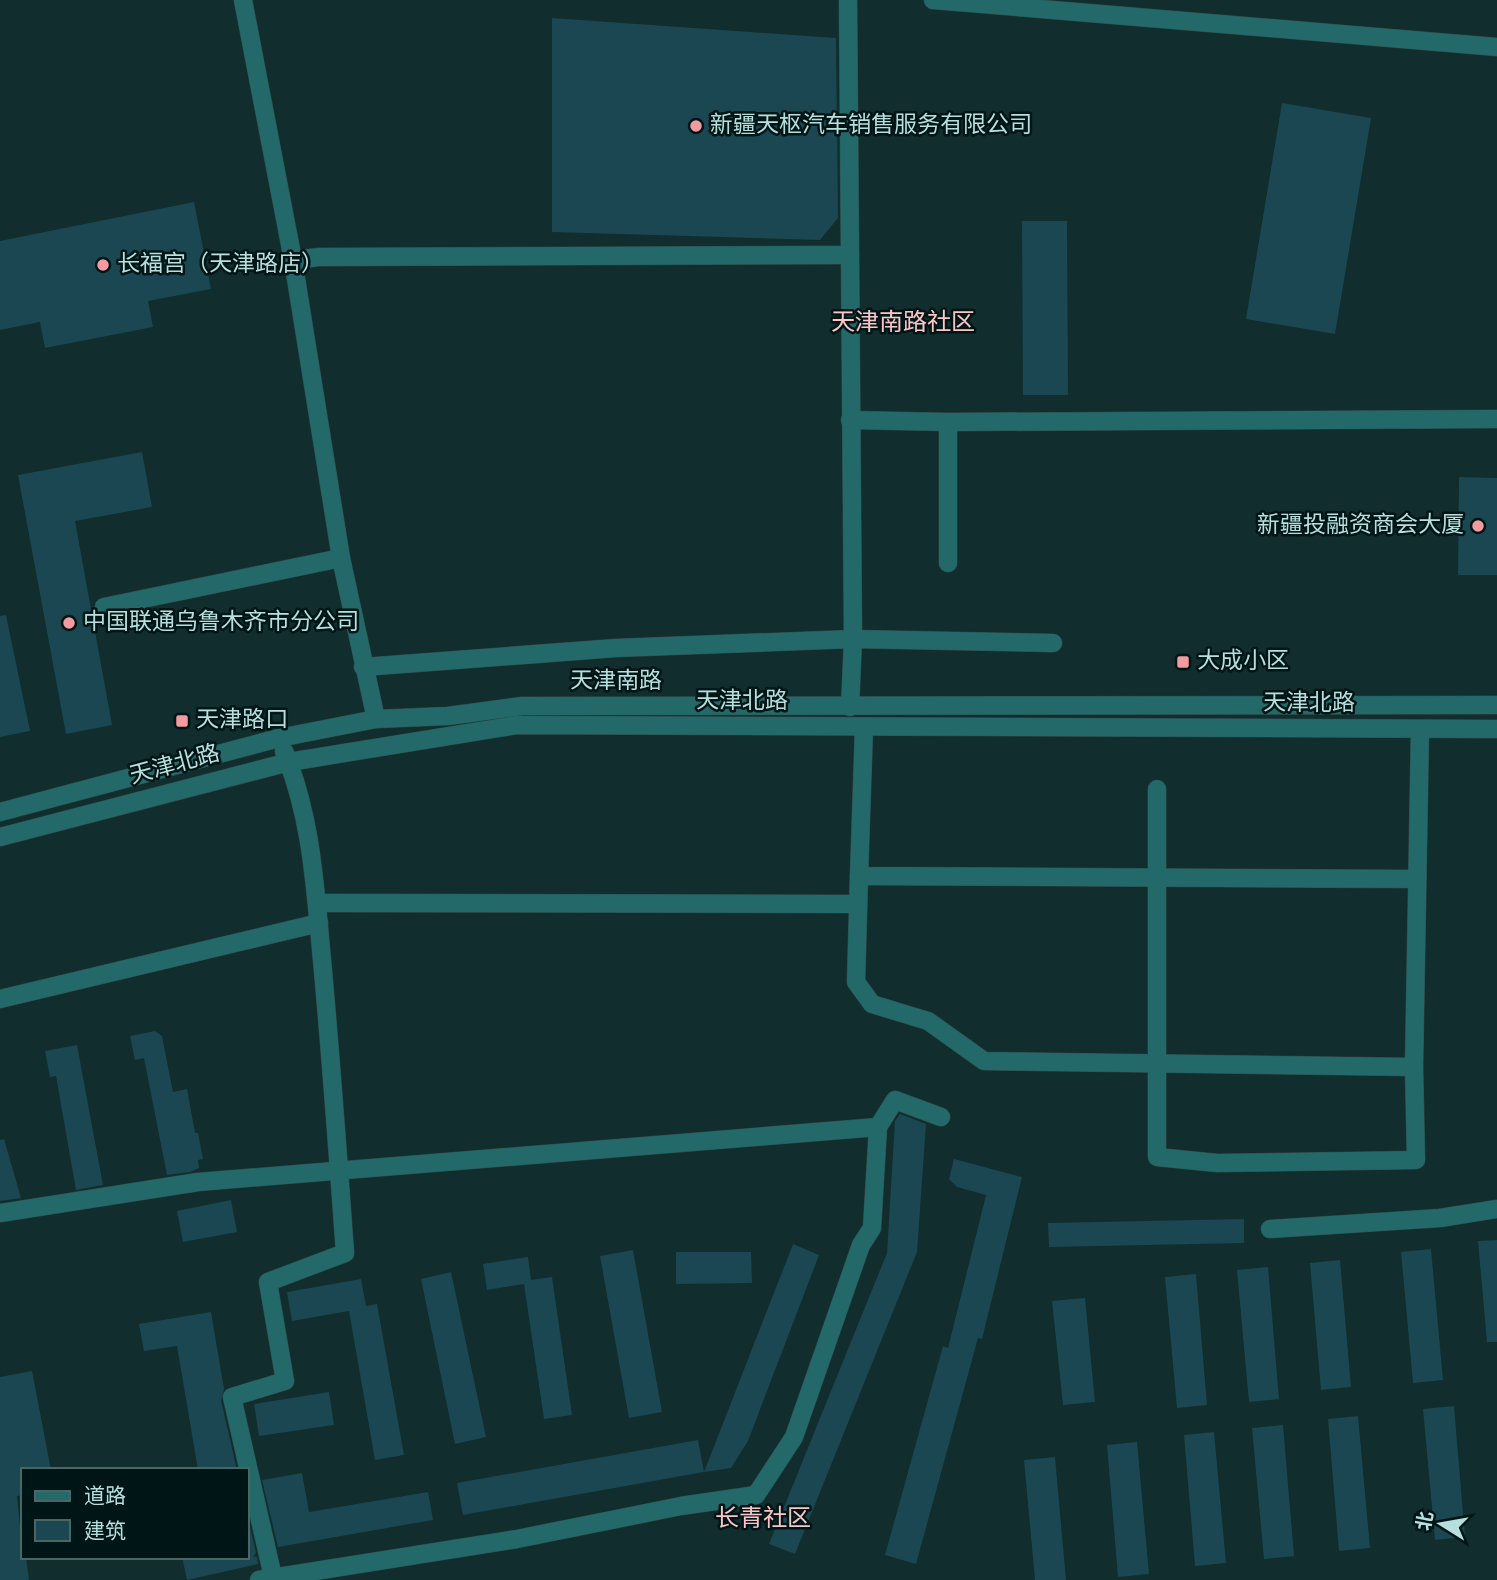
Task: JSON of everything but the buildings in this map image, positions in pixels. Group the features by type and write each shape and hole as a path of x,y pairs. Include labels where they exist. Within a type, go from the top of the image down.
{"street":[{"path":"243,0 293,260 341,558 376,719"},
{"path":"848,0 853,639 850,707"},
{"path":"933,0 1497,47"},
{"path":"293,260 319,257 850,255"},
{"path":"850,420 948,422 1497,419"},
{"path":"948,422 948,563"},
{"path":"104,607 341,558"},
{"path":"363,667 616,648 853,639 1054,643"},
{"path":"1361,705 1363,729"},
{"name":"天津南路","path":"0,812 279,738 376,719 448,716 522,706 1497,705"},
{"name":"天津北路","path":"0,837 289,762 517,725 1497,729"},
{"path":"864,728 856,982 872,1004 928,1021 984,1061 1414,1067"},
{"path":"1157,789 1157,1157 1217,1163 1416,1160 1414,1067 1420,729"},
{"path":"245,1468 232,1396 285,1381 268,1282 345,1253 311,840 289,762 279,738"},
{"path":"859,876 1417,879"},
{"path":"317,903 858,904"},
{"path":"0,999 319,923"},
{"path":"248,1482 266,1579 517,1539 681,1506 756,1495 794,1437 861,1245 872,1227 878,1127 895,1100 941,1118"},
{"path":"0,1213 198,1182 878,1127"},
{"path":"1270,1229 1440,1218 1497,1209"}],"place":[{"name":"新疆天枢汽车销售服务有限公司","path":"696,126"},
{"name":"长福宫（天津路店）","path":"103,265"},
{"name":"新疆投融资商会大厦","path":"1478,526"},
{"name":"中国联通乌鲁木齐市分公司","path":"69,623"},
{"name":"大成小区","path":"1183,662"},
{"name":"天津路口","path":"182,721"}],"district":[{"name":"天津南路社区","path":"903,324"},
{"name":"长青社区","path":"763,1520"}]}
